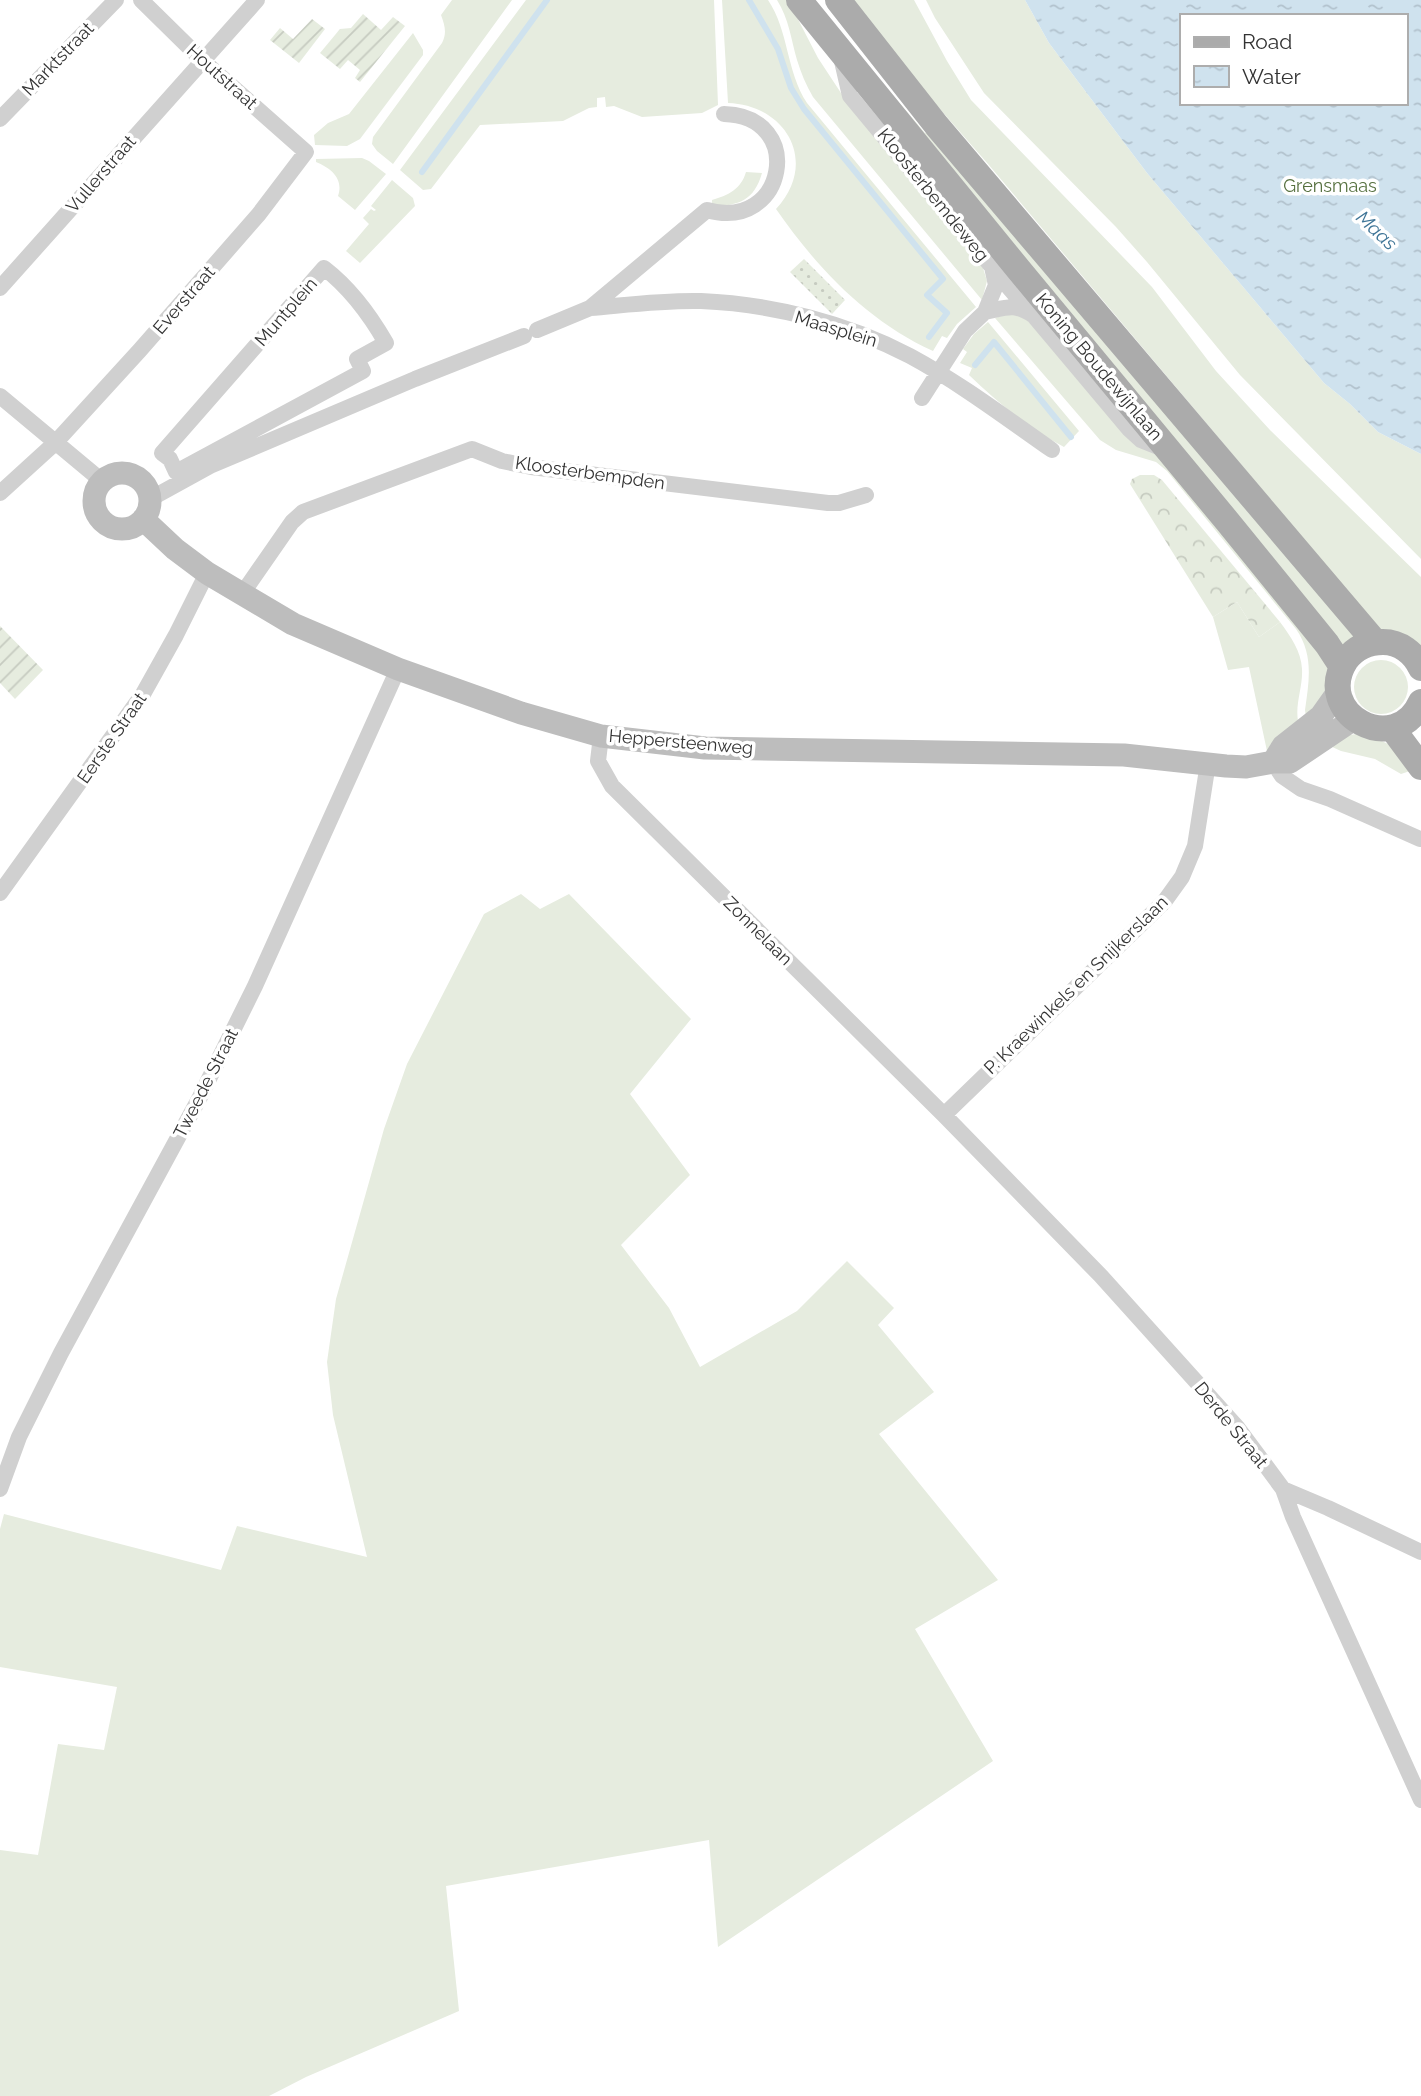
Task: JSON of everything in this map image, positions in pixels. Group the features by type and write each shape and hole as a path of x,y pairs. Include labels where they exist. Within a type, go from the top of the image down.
{"main road":[{"name":"Koning Boudewijnlaan","path":"799,0 847,68 1327,644 1340,679 1341,702 1354,719"},
{"name":"Koning Boudewijnlaan","path":"838,0 937,126 1375,642"},
{"path":"1340,679 1350,655 1361,646 1375,642 1399,645 1410,652 1421,668"},
{"path":"1354,719 1365,726 1392,728 1411,717 1420,707"},
{"path":"1392,728 1421,767"}],"street":[{"name":"Marktstraat","path":"0,118 116,0"},
{"name":"Houtstraat","path":"141,0 202,60 306,152"},
{"name":"Vullerstraat","path":"0,288 257,0"},
{"path":"847,68 867,58 888,61"},
{"name":"Kloosterbemdeweg","path":"847,68 850,96 992,267 996,285 985,312"},
{"path":"146,509 147,490 142,482 132,475 116,473 102,481 95,493 94,504 105,523 123,528 137,524 146,509 210,466 590,308 707,210 724,214 740,212 759,202 769,190 778,165 773,142 766,131 752,120 740,115 724,114"},
{"name":"Everstraat","path":"0,493 55,443 141,350 259,214 306,152"},
{"path":"992,267 1129,429 1149,444 1168,450"},
{"name":"Muntplein","path":"324,268 356,299 386,343 357,359 363,371 176,472 170,459 162,453 324,268"},
{"name":"Maasplein","path":"590,308 651,302 700,301 737,304 832,325 872,338 909,355 1052,450"},
{"path":"922,398 965,331 985,312 1014,307 1024,309 1034,316"},
{"path":"0,396 102,481"},
{"name":"Kloosterbempden","path":"242,594 292,523 309,508 472,449 502,461 531,467 828,503 839,503 866,495"},
{"name":"Heppersteenweg","path":"146,509 175,549 207,573 293,624 398,669 521,713 601,736 705,748 1124,755 1246,767 1294,761 1354,719"},
{"name":"Eerste Straat","path":"0,893 143,694 207,573"},
{"name":"Tweede Straat","path":"0,1489 19,1437 61,1353 194,1109 255,986 398,669"},
{"path":"1340,679 1321,716 1283,746 1273,762 1282,776 1296,786 1420,839"},
{"name":"Zonnelaan","path":"601,736 598,761 612,786 944,1115"},
{"name":"P. Kraewinkels en Snijkerslaan","path":"944,1115 1164,902 1182,877 1195,846 1208,763"},
{"name":"Derde Straat","path":"944,1115 1100,1275 1237,1427 1283,1489 1293,1517 1421,1800"},
{"path":"1283,1489 1328,1507 1421,1552"}],"green space":[{"path":"452,0 512,0 393,164 377,151 372,144 373,137 442,43 445,29 441,15"},
{"path":"526,0 714,0 718,105 702,113 642,117 614,106 606,107 605,97 597,98 597,107 589,108 563,121 480,125 431,189 423,190 400,170"},
{"path":"722,0 768,0 780,25 795,78 807,103 976,307 957,324 947,338 942,336 933,351 886,324 845,291 809,252 776,209 789,191 795,173 795,156 790,140 780,125 749,106 728,103"},
{"path":"777,0 788,0 818,58 841,93 983,268 987,281 982,300 813,97 800,70 787,22"},
{"path":"849,0 914,0 971,100 1152,287 1216,371 1270,430 1421,577 1421,651 1383,633 988,164 883,44"},
{"path":"926,0 1025,0 1049,43 1147,173 1324,383 1378,432 1421,454 1421,559 1240,375 1116,227 984,93"},
{"path":"363,14 381,30 393,17 405,26 360,82 355,78 360,70 348,60 340,69 320,53 340,29 351,28"},
{"path":"312,19 325,29 299,63 270,40 280,28 293,39"},
{"path":"413,33 423,55 360,139 347,146 315,145 314,135 328,123 349,114"},
{"path":"869,67 925,133 934,130 1355,637 1341,648"},
{"path":"362,158 386,174 355,210 338,196 339,184 335,175 316,162 316,159"},
{"path":"746,172 762,173 750,196 738,203 712,207 712,200 734,190"},
{"path":"392,180 413,198 415,206 360,263 346,251 369,224 363,218 371,209 376,210 371,206"},
{"path":"804,259 845,300 832,314 790,272"},
{"path":"1004,315 1025,318 1157,453 1329,665 1328,689 1306,717 1308,658 1296,629 1167,471 1156,462 1116,450 1100,440 995,318"},
{"path":"988,322 1079,431 1064,447 1038,432 1002,405 969,375 972,368 960,363 967,352 963,349 974,334"},
{"path":"1140,475 1154,475 1162,480 1280,622 1259,637 1237,602 1213,617 1130,484 1132,479"},
{"path":"1237,602 1259,637 1280,622 1300,656 1302,676 1297,708 1298,721 1267,751 1249,667 1228,670 1213,617"},
{"path":"0,626 43,670 15,699 0,683"},
{"path":"1381,660 1400,668 1408,687 1400,706 1381,714 1362,706 1354,687 1362,668"},
{"path":"1356,734 1389,745 1413,770 1401,774 1375,759 1328,745"},
{"path":"521,894 540,909 569,894 691,1019 630,1094 690,1175 621,1245 669,1308 700,1367 797,1311 847,1261 894,1308 878,1325 934,1392 879,1434 998,1580 915,1629 993,1761 718,1947 709,1840 446,1886 459,2011 306,2077 269,2096 0,2096 0,1850 38,1855 58,1744 104,1750 117,1687 0,1667 0,1529 4,1514 221,1570 237,1526 367,1557 333,1415 327,1362 336,1299 384,1129 407,1064 484,914"}],"water":[{"name":"Maas","path":"1025,0 1421,0 1421,454 1378,432 1324,383 1147,173 1049,43"}],"waterway":[{"path":"422,172 547,0"},
{"path":"749,0 778,49 791,88 804,109 943,279 927,295 947,313 929,337"},
{"path":"975,365 994,342 1071,437"}],"park label":[{"name":"Grensmaas","path":"1330,186"}]}
